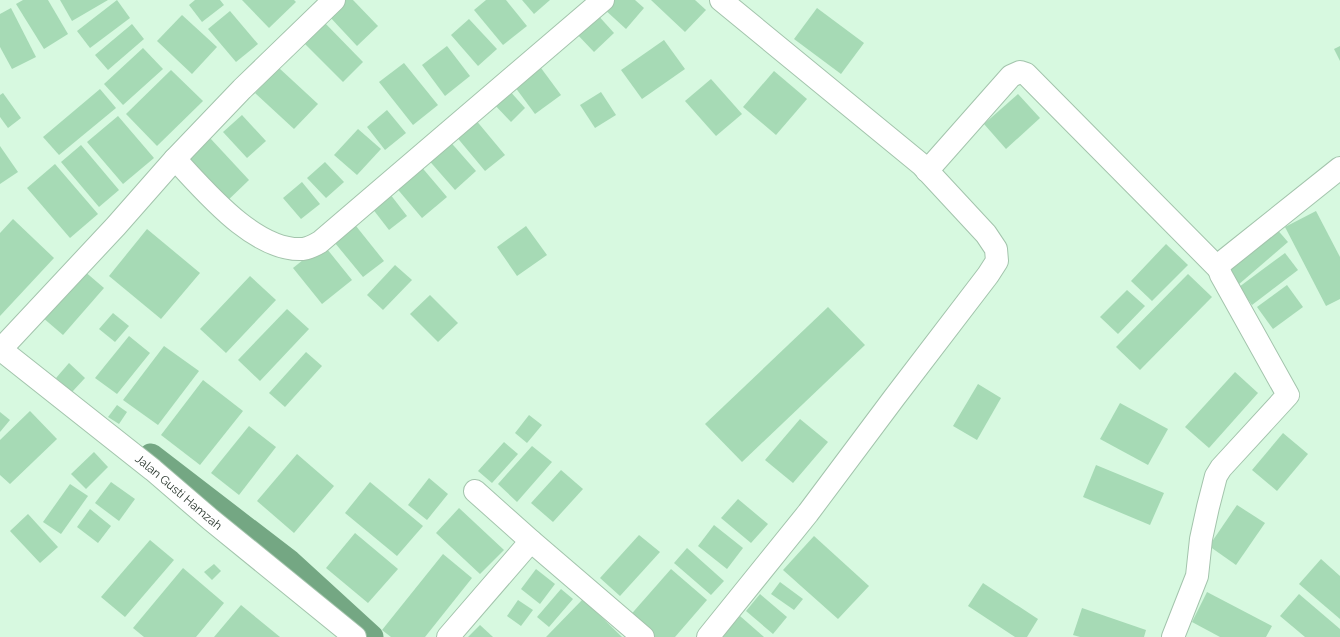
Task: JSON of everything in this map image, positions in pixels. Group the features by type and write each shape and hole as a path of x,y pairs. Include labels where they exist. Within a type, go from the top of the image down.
{"street":[{"path":"0,349 116,226 175,159 242,89 334,0"},
{"path":"175,159 223,210 247,228 281,246 304,249 312,247 320,242 403,172 603,0"},
{"path":"708,637 808,513 997,261 996,249 986,234 922,165 721,0"},
{"path":"927,171 1010,76 1020,72 1026,74 1219,269 1288,395 1221,468 1216,476 1201,539 1197,576 1174,637"},
{"path":"1219,269 1221,263 1229,256 1340,168"},
{"name":"Jalan Gusti Hamzah","path":"0,349 153,470 210,519 355,637"},
{"path":"475,491 643,637"},
{"path":"448,637 531,541"}],"building":[{"path":"23,0 48,0 68,34 44,49 16,4"},
{"path":"60,0 108,0 72,21"},
{"path":"117,0 130,18 90,48 77,31"},
{"path":"195,0 220,0 224,5 202,22 189,5"},
{"path":"242,0 294,0 296,2 269,28"},
{"path":"346,0 353,0 378,26 357,46 329,16"},
{"path":"486,0 506,0 527,26 503,45 474,10"},
{"path":"522,0 550,0 534,14"},
{"path":"611,0 635,0 644,8 626,29 603,8"},
{"path":"651,0 695,0 706,10 685,32"},
{"path":"11,8 36,57 12,69 0,47 0,14"},
{"path":"817,8 864,43 841,74 794,39"},
{"path":"230,11 258,44 236,62 208,29"},
{"path":"596,13 614,33 594,52 575,32"},
{"path":"182,15 217,47 192,74 157,41"},
{"path":"469,19 497,49 478,66 451,35"},
{"path":"322,20 363,62 343,82 301,40"},
{"path":"132,24 144,39 108,70 95,55"},
{"path":"664,40 685,69 642,99 621,70"},
{"path":"447,46 470,76 445,96 422,65"},
{"path":"1340,46 1340,61 1334,49"},
{"path":"143,48 163,69 123,105 104,84"},
{"path":"404,63 438,105 413,125 379,82"},
{"path":"279,68 318,104 294,129 255,93"},
{"path":"541,68 561,95 535,114 515,87"},
{"path":"171,70 203,101 157,146 126,114"},
{"path":"774,71 807,99 776,135 743,107"},
{"path":"711,79 742,114 716,136 685,101"},
{"path":"507,88 525,108 511,122 492,102"},
{"path":"100,89 116,108 59,155 43,137"},
{"path":"601,92 616,115 595,128 580,105"},
{"path":"3,93 21,118 8,128 0,117 0,95"},
{"path":"1018,94 1040,118 1006,149 984,124"},
{"path":"387,110 406,133 385,150 367,127"},
{"path":"242,115 266,141 247,158 223,132"},
{"path":"118,116 154,158 123,184 87,142"},
{"path":"475,119 505,155 485,171 455,135"},
{"path":"358,129 381,149 357,175 334,155"},
{"path":"210,138 249,180 223,205 183,163"},
{"path":"447,138 476,171 455,190 426,157"},
{"path":"81,145 119,190 99,207 61,162"},
{"path":"0,146 18,172 0,184"},
{"path":"325,162 344,182 326,198 307,178"},
{"path":"55,164 98,214 70,238 27,188"},
{"path":"419,164 447,197 422,218 394,185"},
{"path":"302,182 320,204 301,219 283,198"},
{"path":"390,194 407,216 389,230 372,208"},
{"path":"1316,211 1340,257 1340,299 1326,306 1285,227"},
{"path":"13,219 54,258 0,316 0,233"},
{"path":"356,226 384,261 363,277 335,243"},
{"path":"526,226 547,255 517,276 497,247"},
{"path":"1275,227 1288,242 1238,285 1225,269"},
{"path":"147,229 200,273 161,319 109,276"},
{"path":"323,244 352,280 322,304 293,268"},
{"path":"1166,244 1188,265 1152,301 1131,281"},
{"path":"1285,253 1298,270 1252,305 1239,287"},
{"path":"395,265 412,280 383,310 367,295"},
{"path":"83,270 104,288 63,335 42,317"},
{"path":"1188,274 1212,297 1140,370 1116,347"},
{"path":"250,276 276,300 226,353 200,329"},
{"path":"1287,285 1303,307 1273,329 1257,307"},
{"path":"1127,290 1145,306 1118,334 1100,317"},
{"path":"430,295 458,323 438,342 410,314"},
{"path":"828,307 865,345 742,462 705,424"},
{"path":"287,309 309,329 260,381 238,360"},
{"path":"113,313 129,326 115,342 99,329"},
{"path":"129,336 150,353 117,394 95,378"},
{"path":"164,346 199,371 158,425 123,400"},
{"path":"306,352 322,366 285,407 269,393"},
{"path":"69,363 85,378 72,392 56,378"},
{"path":"1235,372 1258,393 1209,448 1185,427"},
{"path":"203,380 243,411 200,465 161,435"},
{"path":"978,384 1001,398 977,440 953,426"},
{"path":"1120,403 1168,429 1148,465 1100,439"},
{"path":"117,405 127,412 119,424 108,417"},
{"path":"30,411 57,439 10,484 0,475 0,440"},
{"path":"0,412 10,420 0,432"},
{"path":"529,415 542,425 527,443 515,433"},
{"path":"800,419 828,442 793,483 765,460"},
{"path":"249,426 276,447 239,495 211,473"},
{"path":"1283,433 1308,454 1277,491 1252,470"},
{"path":"504,442 518,454 492,483 478,471"},
{"path":"532,446 552,462 517,502 498,484"},
{"path":"94,452 108,467 86,489 71,474"},
{"path":"297,454 334,486 294,533 257,501"},
{"path":"1096,465 1164,493 1150,525 1083,497"},
{"path":"561,470 583,489 553,522 531,503"},
{"path":"429,478 448,494 427,520 408,505"},
{"path":"111,482 135,499 119,521 95,503"},
{"path":"370,482 423,526 397,556 345,513"},
{"path":"70,484 88,496 61,534 43,522"},
{"path":"738,499 768,524 751,543 721,518"},
{"path":"1237,505 1265,523 1236,565 1209,546"},
{"path":"459,508 504,550 480,574 436,533"},
{"path":"90,509 111,526 98,543 77,527"},
{"path":"28,514 58,547 40,563 10,531"},
{"path":"714,525 743,548 727,569 698,546"},
{"path":"355,533 398,569 368,603 326,568"},
{"path":"639,535 660,552 620,596 600,578"},
{"path":"814,536 869,586 838,619 783,570"},
{"path":"150,540 174,560 125,617 101,597"},
{"path":"687,548 724,581 711,595 674,563"},
{"path":"443,554 472,578 425,637 391,637 382,630"},
{"path":"1321,559 1340,576 1340,619 1299,584"},
{"path":"214,564 221,571 212,580 204,572"},
{"path":"183,568 224,603 196,637 144,637 133,628"},
{"path":"536,569 555,584 540,604 521,589"},
{"path":"671,569 707,600 675,637 647,637 627,619"},
{"path":"780,582 803,599 794,610 771,594"},
{"path":"983,583 1038,619 1027,637 1015,637 968,606"},
{"path":"561,589 573,599 549,627 537,617"},
{"path":"1207,592 1272,626 1266,637 1220,637 1192,622"},
{"path":"760,594 787,617 773,634 746,611"},
{"path":"1299,594 1340,629 1340,637 1305,637 1280,616"},
{"path":"583,599 622,637 546,637"},
{"path":"518,600 533,610 521,626 507,616"},
{"path":"241,605 280,637 214,637"},
{"path":"1082,608 1146,630 1144,637 1080,637 1073,635"},
{"path":"740,616 764,637 722,637"},
{"path":"480,625 493,637 468,637"}],"waterway":[{"path":"151,456 289,562 371,637"}]}
